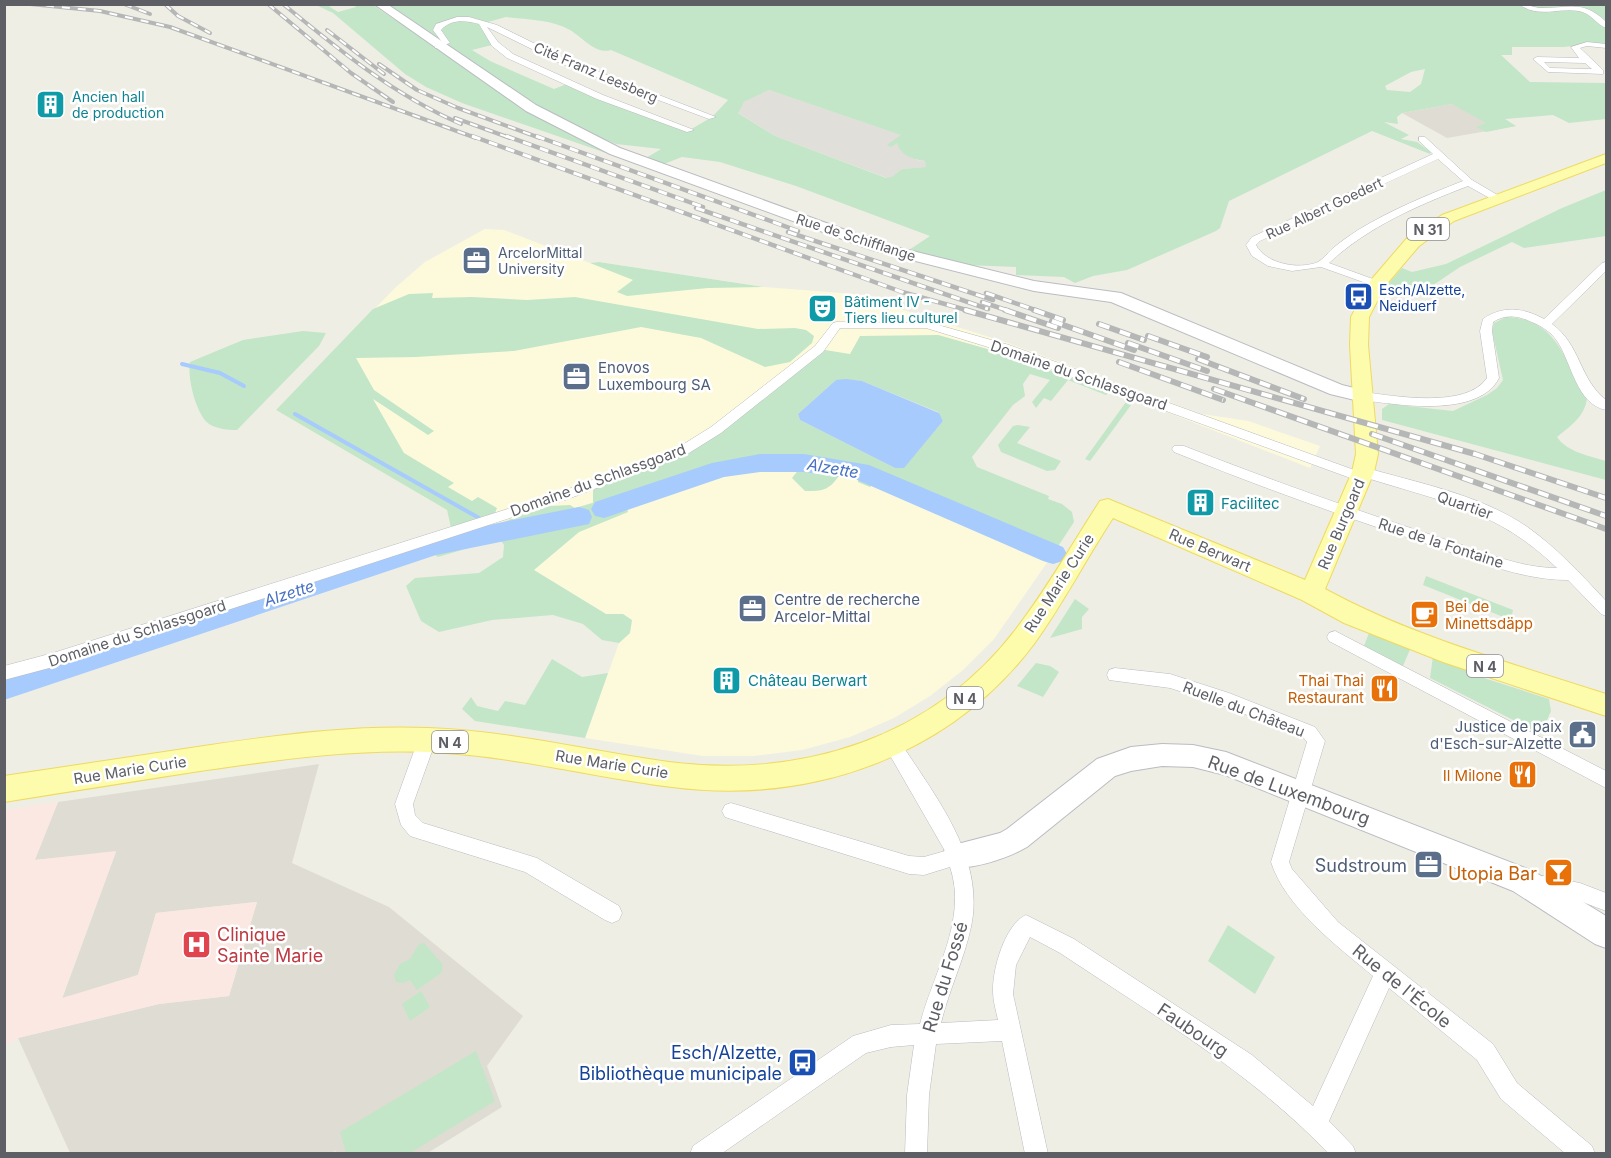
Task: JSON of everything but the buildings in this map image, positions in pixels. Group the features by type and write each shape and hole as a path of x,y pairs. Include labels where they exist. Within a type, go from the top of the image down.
{"main road":[{"name":"N 31","path":"1364,468 1360,317 1377,284 1413,242 1429,229 1463,212 1606,158"},
{"name":"Rue Burgoard","path":"1311,592 1364,468"},
{"name":"Rue Berwart","path":"1108,507 1311,592"},
{"name":"Rue Marie Curie","path":"4,789 281,747 361,740 427,740 501,746 684,776 732,780 807,772 843,763 892,745 948,711 975,690 1012,652 1108,507"},
{"name":"N 4","path":"1311,592 1370,610 1517,667 1606,695"},
{"name":"N 4","path":"1311,592 1353,616 1452,655 1606,705"}],"street":[{"name":"Rue de Schifflange","path":"379,4 438,46 551,120 585,138 640,161 878,248 1034,286 1115,297 1337,390 1363,396"},
{"path":"1522,4 1528,9 1538,10 1580,7 1590,11 1606,26"},
{"name":"Cité Franz Leesberg","path":"438,46 446,43 437,30 444,23 464,19 513,34 566,62 641,93 712,117"},
{"name":"Cité Franz Leesberg","path":"482,24 495,44 510,56 600,97 690,130"},
{"path":"1588,61 1537,60 1548,70 1600,72 1575,47 1587,44 1606,46"},
{"path":"1422,139 1469,182 1498,200"},
{"name":"Rue Albert Goedert","path":"1322,264 1308,267 1278,266 1263,260 1254,253 1251,245 1256,239 1439,155"},
{"path":"1322,264 1372,227 1426,199 1469,182"},
{"path":"1322,264 1377,284"},
{"path":"1546,324 1606,265"},
{"path":"1363,396 1434,404 1451,403 1491,384 1493,378 1486,332 1487,321 1492,315 1512,313 1546,324 1562,338 1588,392 1606,406"},
{"name":"Domaine du Schlassgoard","path":"4,673 53,660 513,512 684,450 716,430 819,349 837,325 927,325 939,328 1364,468"},
{"name":"Rue de la Fontaine","path":"1179,449 1346,512 1521,569 1546,574 1570,574"},
{"name":"Quartier","path":"1364,468 1479,507 1517,528 1570,574 1606,610"},
{"path":"1335,637 1606,780"},
{"name":"Ruelle du Château","path":"1115,675 1170,681 1223,698 1310,732 1316,741 1300,792"},
{"path":"427,740 404,804 407,819 417,830 530,864 612,913"},
{"name":"Rue du Fossé","path":"892,745 956,856 965,890 964,914 927,1035 916,1101 916,1154"},
{"name":"Rue de Luxembourg","path":"731,812 909,865 924,866 1005,844 1017,838 1106,767 1131,759 1162,755 1193,756 1226,764 1300,792 1523,881 1606,933"},
{"name":"Rue de l'École","path":"1300,792 1280,862 1284,874 1331,929 1485,1052 1509,1091 1584,1154"},
{"path":"1523,881 1580,892 1606,902"},
{"name":"Faubourg","path":"1010,1029 1003,994 1004,970 1010,949 1026,925 1067,946 1244,1063 1316,1124 1345,1154"},
{"path":"1316,1124 1385,973"},
{"path":"701,1154 861,1044 891,1036 1010,1029 1037,1154"}],"shaded area":[{"path":"769,90 902,135 888,145 897,143 917,160 925,161 927,167 902,169 892,178 887,178 775,136 737,112 744,102"},
{"path":"1452,104 1516,126 1447,138 1402,113"},
{"path":"485,229 504,230 590,263 599,262 764,287 853,294 1008,343 1202,414 1248,421 1320,446 1310,468 1136,400 998,352 938,335 850,355 594,502 575,508 550,506 456,536 451,528 447,510 276,410 395,288 425,262"},
{"path":"760,463 804,463 797,471 844,468 860,471 858,482 870,487 879,479 1053,554 994,639 963,670 930,696 894,718 850,737 802,750 753,756 703,756 585,738 619,643 630,633 623,614 606,614 533,570 579,532 628,512 625,503 721,469"},
{"path":"319,764 292,863 389,907 523,1016 487,1066 502,1107 426,1154 336,1154 335,1150 333,1154 70,1153 18,1038 159,1004 229,996 257,902 156,913 138,975 62,999 116,852 34,860 58,802"},
{"name":"Clinique Sainte Marie","path":"58,802 35,860 116,851 62,998 138,975 156,913 257,902 229,996 159,1004 18,1038 5,1046 5,810"}],"green space":[{"path":"316,5 327,5 338,12 356,7 354,5 373,5 395,20 402,22 388,5 1606,5 1606,46 1587,44 1564,47 1512,47 1512,55 1501,55 1530,82 1606,83 1606,119 1569,123 1553,115 1505,119 1516,126 1486,132 1476,127 1486,123 1452,104 1402,113 1397,117 1398,124 1384,122 1409,135 1401,139 1417,142 1431,152 1430,154 1372,131 1229,201 1220,228 1216,231 1127,270 1093,276 1075,283 1064,277 1016,275 1016,267 942,264 903,254 930,236 796,186 720,162 682,157 664,164 646,158 661,149 616,144 567,124 556,127 609,154 462,103 426,87 405,74 333,13","holes":["506,17 539,20 563,26 595,48 611,50 728,100 712,117 688,131 567,84 554,89 490,61 472,50 492,45 477,22 488,22","1425,69 1421,84 1410,92 1387,90 1385,86 1411,72","769,90 901,135 887,145 891,147 897,143 904,154 925,161 926,167 902,169 892,177 886,178 775,136 738,113 744,102"]},
{"path":"1606,190 1606,236 1524,248 1512,242 1460,267 1414,298 1384,289 1402,268 1412,272 1446,264 1562,208"},
{"path":"599,262 764,287 708,288 627,296 617,292 633,280 590,263"},
{"path":"433,293 432,298 472,297 527,300 575,297 758,329 795,328 806,330 814,336 812,343 790,362 765,367 701,338 641,327 514,351 356,358 374,390 434,431 428,435 373,399 404,453 454,483 448,487 472,501 478,497 497,508 495,513 451,528 447,510 276,410 373,309 409,294"},
{"path":"1506,317 1538,325 1549,334 1565,357 1587,398 1580,416 1557,437 1573,450 1606,461 1606,480 1382,420 1382,409 1389,404 1453,411 1497,388 1503,380 1492,331 1494,323"},
{"path":"303,331 326,333 319,346 237,430 215,427 204,419 196,404 190,377 190,362 243,340"},
{"path":"938,335 998,352 1109,391 1106,395 1068,380 1051,401 1044,398 1036,408 1032,402 1050,380 1030,374 1023,384 1025,396 1013,405 972,457 977,467 1049,496 1048,499 1062,504 1072,512 1074,522 1053,554 879,479 870,487 858,482 859,471 844,468 829,487 805,491 792,478 804,463 760,463 721,469 625,503 628,512 579,532 534,570 606,614 623,614 632,620 630,633 619,643 602,640 583,624 553,615 492,620 439,632 421,621 406,586 415,578 479,573 503,557 504,545 495,532 482,544 438,557 432,553 433,546 550,506 570,505 575,508 593,503 593,484 684,450 819,349 850,354 860,336","holes":["836,380 862,381 938,412 943,421 903,468 895,468 800,420 798,414"]},
{"path":"1126,398 1134,401 1090,461 1085,459 1126,402 1124,401"},
{"path":"1013,426 1030,427 1017,443 1061,461 1055,470 1047,471 1001,452 998,445"},
{"path":"1426,576 1513,610 1511,620 1423,585"},
{"path":"1075,599 1089,609 1082,617 1082,629 1050,638"},
{"path":"1369,633 1411,647 1403,666 1364,646"},
{"path":"1433,656 1487,679 1549,699 1551,711 1541,734 1430,678"},
{"path":"552,659 582,677 608,673 585,738 475,721 462,709 471,697 477,706 498,711 505,701 525,705"},
{"path":"1036,663 1050,666 1059,672 1043,697 1017,686"},
{"path":"1228,925 1275,957 1255,994 1208,961"},
{"path":"424,943 443,965 441,973 417,990 410,980 403,983 396,982 394,975 400,964 410,959 419,944"},
{"path":"421,991 430,1007 410,1021 402,1004"},
{"path":"476,1051 495,1101 410,1153 346,1153 340,1132"}],"water":[{"path":"836,380 862,381 939,413 943,421 904,468 895,468 800,420 798,414"}],"waterway":[{"path":"182,364 220,373 244,386"},
{"path":"295,414 479,518"},
{"name":"Alzette","path":"604,509 721,469 760,463 804,463 860,471 1053,554"},
{"name":"Alzette","path":"4,687 433,546 579,517"}],"railway":[{"path":"30,4 100,11 170,27 476,138"},
{"path":"124,4 150,14"},
{"path":"165,4 178,16 210,33"},
{"path":"268,4 351,73 393,102"},
{"path":"283,4 346,55 390,85 461,124"},
{"path":"327,30 384,74"},
{"path":"379,64 417,90 458,108 540,138"},
{"path":"455,118 510,138"},
{"path":"472,136 902,292 970,311"},
{"path":"506,136 703,207"},
{"path":"536,136 798,231"},
{"path":"696,208 988,309"},
{"path":"788,232 993,300"},
{"path":"986,293 1038,311"},
{"path":"982,302 1009,311"},
{"path":"965,310 1475,454 1606,498"},
{"path":"1005,310 1058,328"},
{"path":"1034,310 1063,320"},
{"path":"1052,321 1134,350"},
{"path":"1099,324 1144,340"},
{"path":"1148,336 1207,357"},
{"path":"1128,343 1207,371"},
{"path":"1198,359 1304,399"},
{"path":"1119,362 1223,400"},
{"path":"1214,389 1606,529"},
{"path":"1372,434 1606,516"}],"place":[{"name":"Ancien hall de production","path":"51,104"},
{"name":"ArcelorMittal University","path":"477,260"},
{"name":"Esch/Alzette, Neiduerf","path":"1358,297"},
{"name":"Bâtiment IV - Tiers lieu culturel","path":"823,309"},
{"name":"Enovos Luxembourg SA","path":"577,376"},
{"name":"Facilitec","path":"1200,503"},
{"name":"Centre de recherche Arcelor-Mittal","path":"753,608"},
{"name":"Bei de Minettsdäpp","path":"1424,615"},
{"name":"Château Berwart","path":"727,680"},
{"name":"Thai Thai Restaurant","path":"1385,689"},
{"name":"Justice de paix d'Esch-sur-Alzette","path":"1583,735"},
{"name":"Il Milone","path":"1523,775"},
{"name":"Sudstroum","path":"1428,865"},
{"name":"Utopia Bar","path":"1558,873"},
{"name":"Clinique Sainte Marie","path":"196,944"},
{"name":"Esch/Alzette, Bibliothèque municipale","path":"803,1062"}]}
